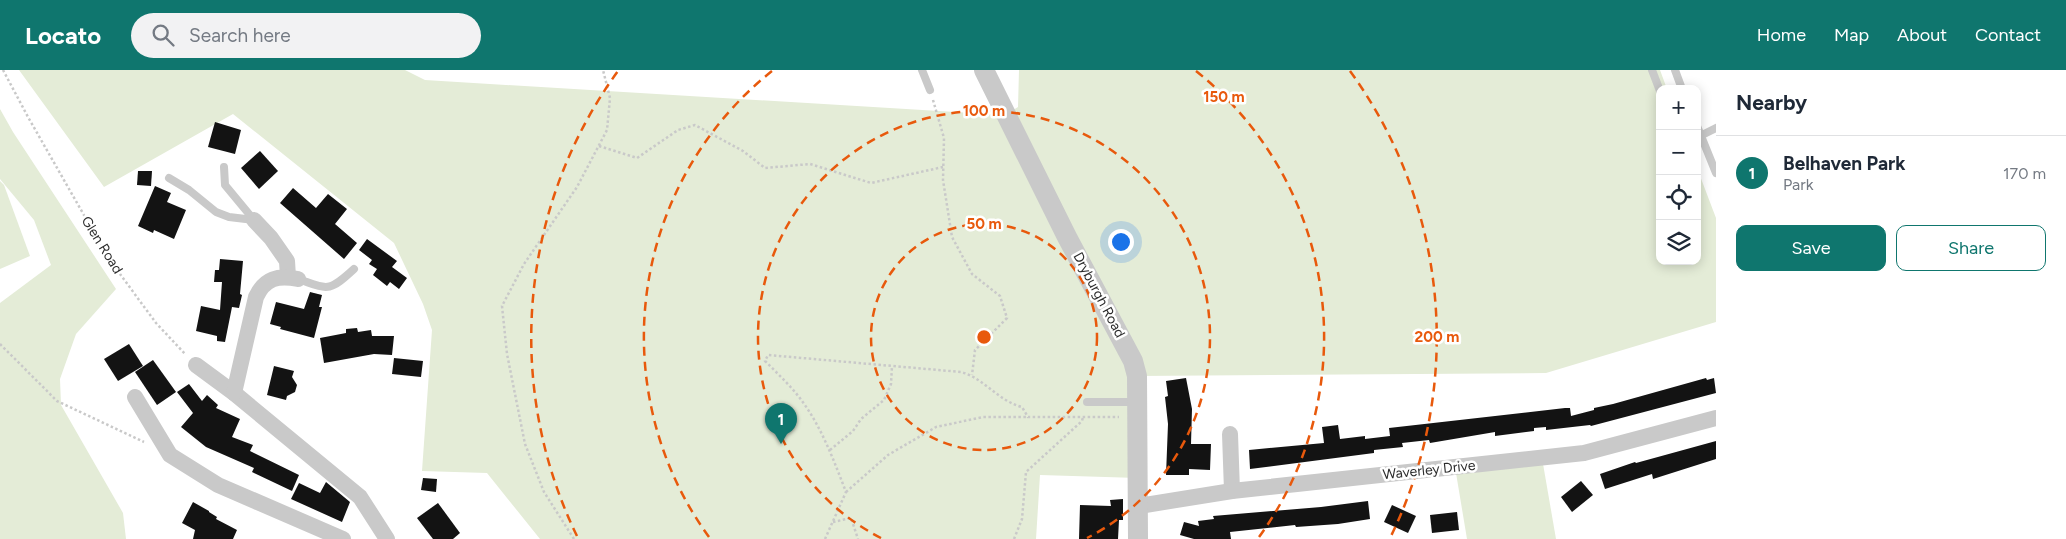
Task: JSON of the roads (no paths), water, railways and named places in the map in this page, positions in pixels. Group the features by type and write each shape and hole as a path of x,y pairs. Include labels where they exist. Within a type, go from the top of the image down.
{"street":[{"name":"Dryburgh Road","path":"984,70 1067,237 1133,361 1137,376 1138,539"},
{"path":"254,220 271,238 287,261 293,278"},
{"path":"234,393 256,297 261,287 270,280 284,276 293,278"},
{"path":"196,365 234,393 360,497 387,539"},
{"path":"134,398 170,455 218,485 343,539"},
{"name":"Waverley Drive","path":"1139,506 1232,491 1584,453 1716,418"},
{"path":"1230,434 1232,491"}],"lane":[{"path":"922,70 930,90"},
{"path":"1652,70 1658,85"},
{"path":"1675,70 1681,85"},
{"path":"1701,136 1716,128"},
{"path":"1701,141 1716,173"},
{"path":"224,167 225,185 254,220"},
{"path":"169,178 189,190 216,212 229,217 254,220"},
{"path":"293,278 323,288 330,287 337,284 354,269"},
{"path":"1087,402 1137,410"}],"place":[{"name":"Belhaven Park","path":"781,444"}]}
